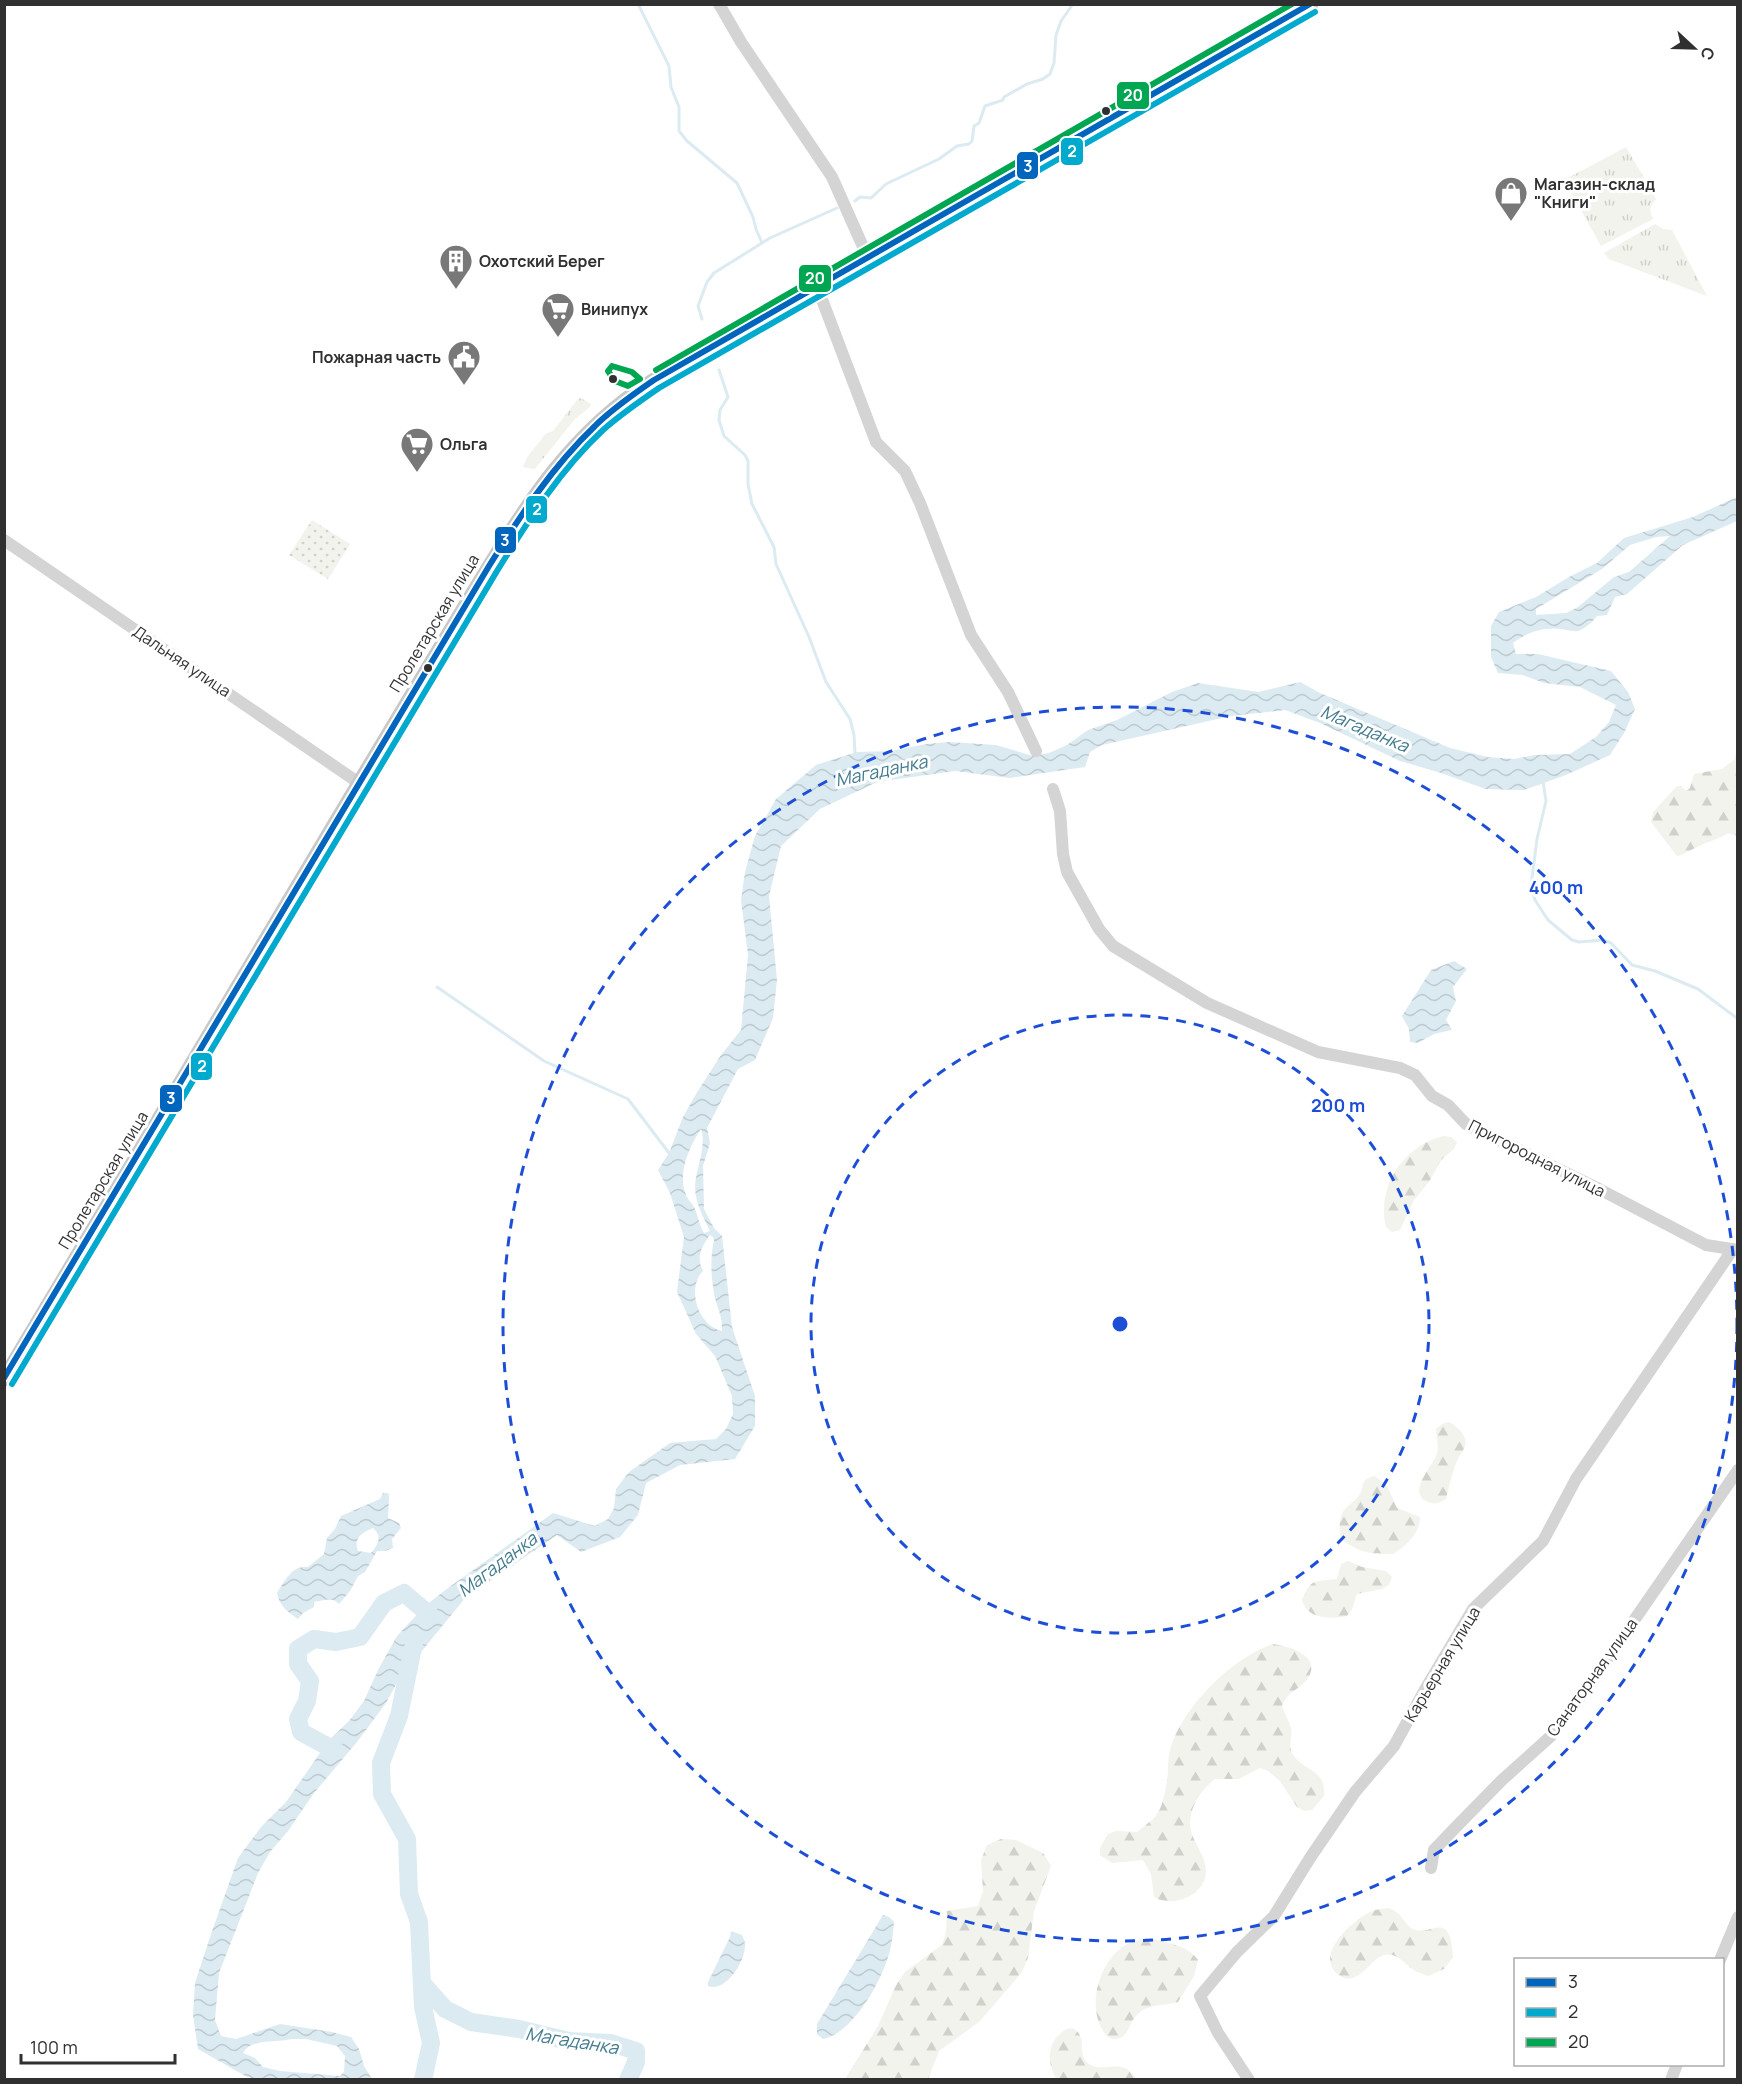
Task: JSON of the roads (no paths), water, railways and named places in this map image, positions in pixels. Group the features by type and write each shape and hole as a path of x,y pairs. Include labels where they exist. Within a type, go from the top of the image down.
{"main road":[{"name":"Пролетарская улица","path":"4,1379 103,1217 259,949 513,528 573,446 629,396 1311,4"}],"street":[{"path":"719,4 741,42 832,177 868,258"},
{"path":"818,289 876,442 904,471 920,502 971,635 1008,692 1036,752"},
{"name":"Дальняя улица","path":"4,540 359,783"},
{"name":"Пригородная улица","path":"1053,789 1060,811 1063,854 1067,872 1100,929 1113,946 1207,1003 1318,1052 1400,1068 1415,1075 1432,1096 1448,1105 1466,1124 1599,1189 1706,1245 1735,1250"},
{"name":"Карьерная улица","path":"1249,2079 1218,2033 1200,1996 1237,1952 1274,1916 1310,1857 1355,1792 1395,1746 1426,1686 1473,1609 1543,1541 1576,1479 1735,1250"},
{"name":"Санаторная улица","path":"1431,1868 1434,1850 1501,1782 1551,1736 1590,1684 1737,1470"},
{"path":"1720,1958 1737,1917"}],"water":[{"path":"1737,497 1737,521 1683,545 1627,594 1615,597 1607,615 1597,616 1586,627 1578,631 1540,630 1523,636 1513,643 1516,654 1538,654 1611,671 1628,692 1635,709 1610,755 1566,775 1524,790 1486,789 1400,761 1320,723 1285,710 1231,716 1102,745 1090,752 1085,767 1010,778 955,771 877,782 820,809 781,846 769,896 777,980 773,1018 755,1060 738,1069 707,1128 710,1143 703,1166 704,1209 714,1228 722,1236 732,1327 755,1396 755,1426 735,1459 680,1465 646,1483 638,1515 620,1537 581,1552 557,1535 466,1597 399,1679 386,1703 357,1742 314,1793 288,1831 270,1852 258,1873 219,1973 215,2020 221,2036 236,2039 280,2024 351,2037 372,2079 258,2079 247,2077 198,2049 193,2015 195,1983 238,1858 261,1827 286,1802 329,1740 349,1721 364,1701 397,1636 425,1606 553,1513 595,1526 608,1519 614,1508 616,1489 629,1472 670,1443 716,1439 726,1429 733,1414 732,1396 715,1356 696,1334 677,1292 684,1237 670,1193 658,1170 669,1153 683,1117 696,1094 721,1055 741,1030 748,955 741,900 745,872 755,836 776,799 816,765 857,752 892,751 949,742 996,745 1033,756 1049,753 1067,745 1088,730 1117,720 1172,692 1198,683 1259,692 1300,682 1320,693 1450,748 1488,757 1514,759 1535,755 1570,754 1596,737 1609,722 1616,705 1580,687 1544,683 1523,675 1498,673 1491,657 1491,626 1499,612 1536,597 1597,563 1624,538 1693,517","holes":["1670,536 1629,572 1614,577 1578,607 1566,613 1536,615 1536,609 1602,569 1630,545 1656,537","701,1129 703,1143 695,1192 710,1231 704,1233 694,1207 686,1195 683,1178 686,1161","710,1235 713,1237 712,1280 722,1331 707,1322 697,1306 695,1287 703,1271 700,1262 702,1248","306,2039 337,2046 345,2056 344,2072 340,2076 280,2071 263,2067 255,2058 243,2053 247,2048 258,2043"]},
{"path":"1454,961 1467,969 1453,987 1456,1001 1446,1020 1452,1030 1434,1034 1418,1043 1410,1042 1409,1029 1402,1016 1431,970"},
{"path":"383,1493 388,1493 388,1518 399,1523 401,1528 392,1539 393,1548 377,1551 365,1572 358,1576 350,1591 339,1604 330,1600 314,1602 314,1607 298,1619 291,1614 282,1605 277,1593 286,1579 293,1571 308,1567 324,1554 327,1538 335,1529 341,1516 380,1499","holes":["373,1528 379,1537 371,1553 358,1551 357,1542 360,1536"]},
{"path":"883,1915 894,1922 890,1950 880,1978 855,2017 834,2035 823,2039 817,2034 817,2024"},
{"path":"731,1931 742,1935 745,1944 742,1958 734,1974 722,1985 708,1986 708,1982"}],"waterway":[{"path":"638,4 669,66 671,87 679,107 679,131 687,141 737,183 762,243"},
{"path":"855,201 860,197 871,198 886,184 939,159 957,146 969,144 972,141 974,126 979,123 985,106 1003,100 1004,97 1027,84 1050,74 1054,63 1056,35 1061,21 1073,4"},
{"path":"702,319 698,306 707,282 714,273 770,238 837,208"},
{"path":"719,370 728,397 720,410 719,420 724,436 745,455 748,461 748,484 752,504 774,547 776,564 809,637 826,682 850,719 855,753"},
{"path":"1543,781 1546,801 1537,839 1531,886 1535,900 1548,920 1572,940 1579,942 1603,940 1611,943 1632,965 1655,971 1698,989 1738,1019"},
{"path":"437,987 544,1061 628,1099 669,1153"},
{"path":"336,1751 301,1732 298,1719 307,1701 310,1681 298,1664 298,1649 314,1639 336,1642 360,1637 384,1603 404,1593 431,1616"},
{"name":"Магаданка","path":"414,1643 399,1716 381,1763 382,1794 407,1839 409,1894 419,1922 423,2007 431,2043 423,2080"},
{"name":"Магаданка","path":"422,1983 445,2009 471,2022 519,2029 569,2041 611,2043 636,2051 636,2062 628,2080"}],"place":[{"name":"Магазин-склад \"Книги\"","path":"1511,222"},
{"name":"Охотский Берег","path":"456,290"},
{"name":"Винипух","path":"558,338"},
{"name":"Пожарная часть","path":"464,386"},
{"name":"Ольга","path":"417,473"}]}
